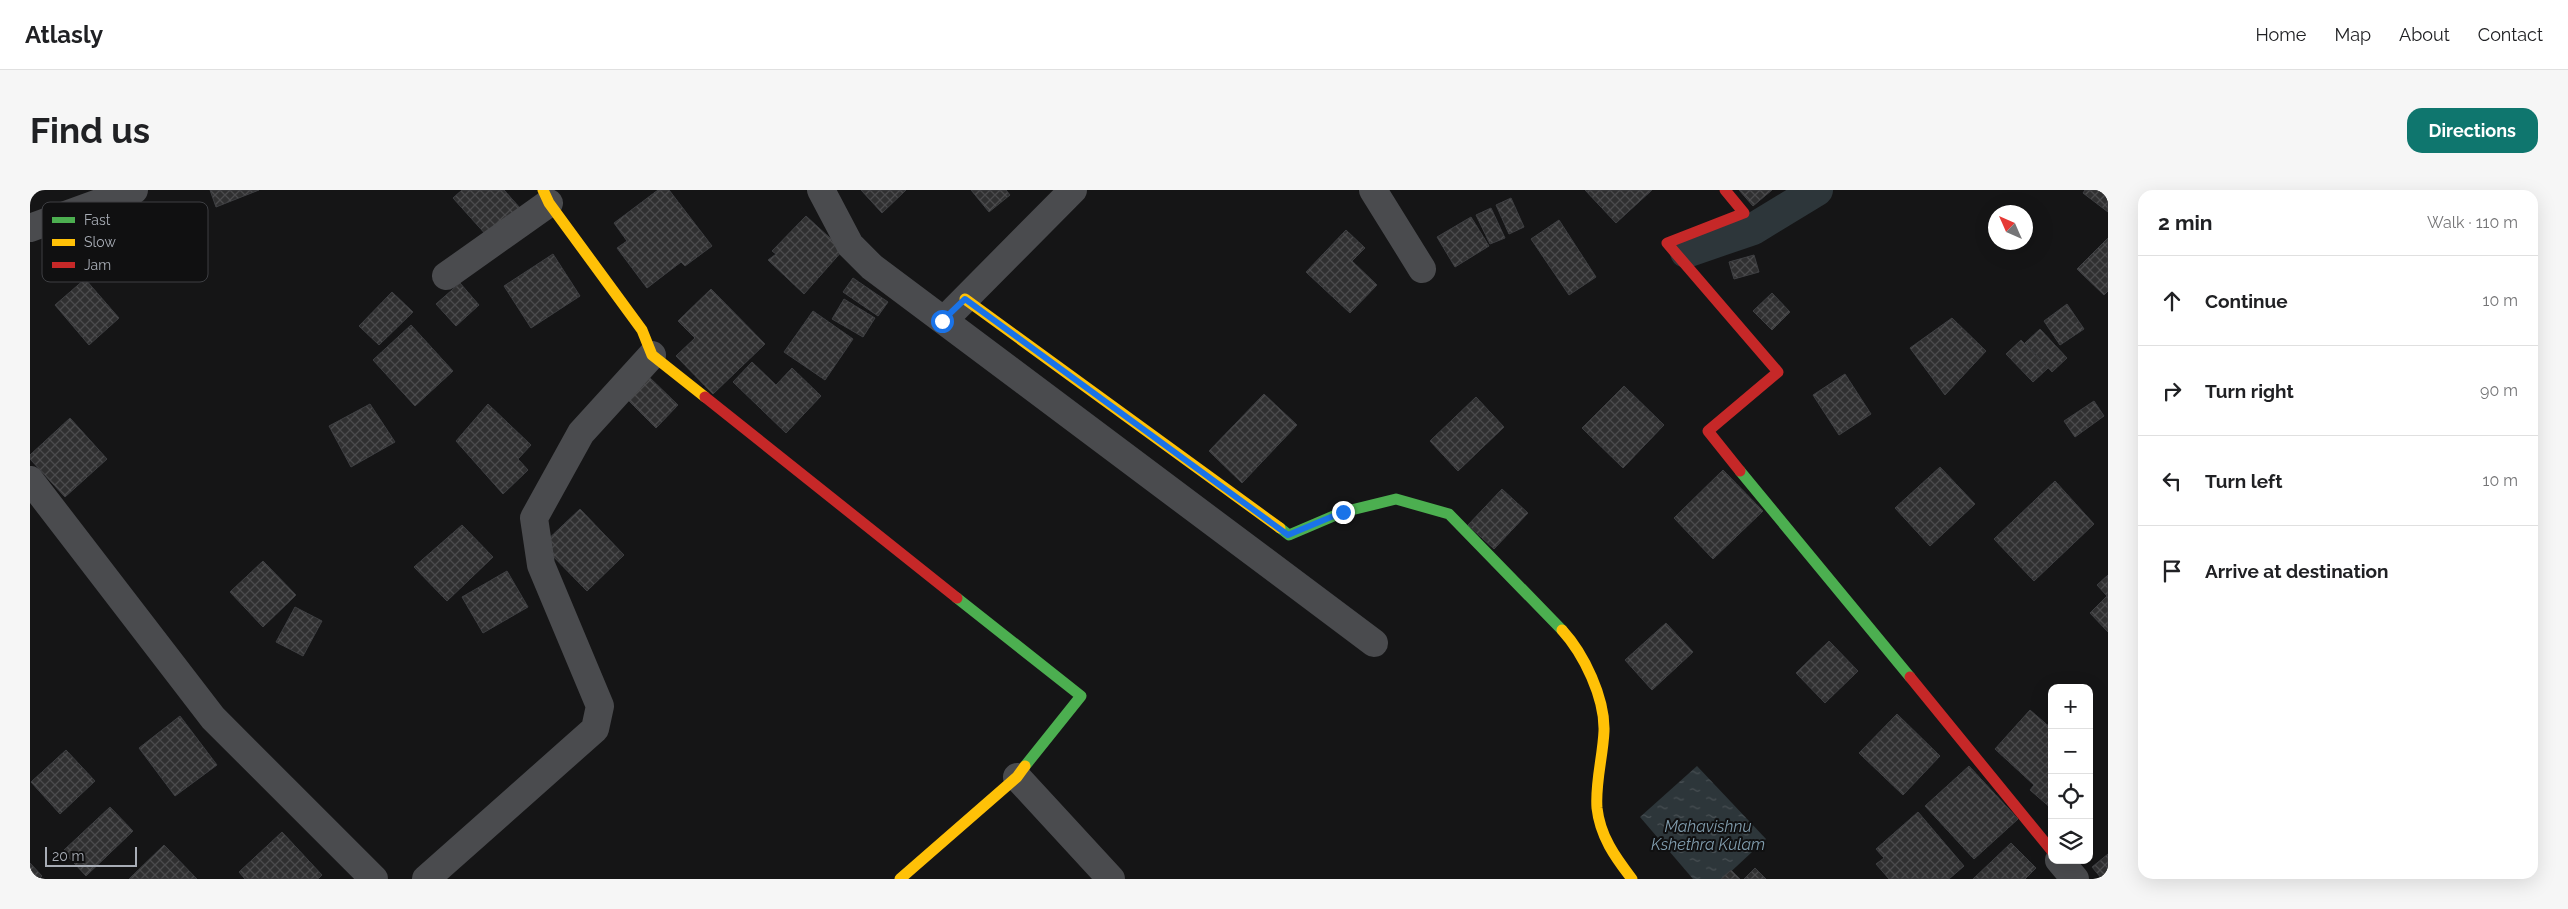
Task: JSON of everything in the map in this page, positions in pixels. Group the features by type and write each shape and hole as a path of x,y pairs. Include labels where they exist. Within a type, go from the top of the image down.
{"street":[{"path":"101,202 134,190"},
{"path":"822,190 850,245 872,267 1374,643"},
{"path":"942,321 1073,190"},
{"path":"1373,190 1422,269"},
{"path":"1725,190 1744,212 1667,243 1778,372 1708,431 2048,846"},
{"path":"446,276 546,196 642,330 652,355 1081,696 1017,777 900,879"},
{"path":"30,228 42,224"},
{"path":"965,299 1288,535 1343,512 1396,499 1449,514 1574,643 1595,684 1604,728 1597,807 1602,831 1612,853 1632,879"},
{"path":"426,879 595,728 600,706 541,565 534,518 581,433 652,355"},
{"path":"30,480 213,718 374,879"},
{"path":"1017,777 1110,879"},
{"path":"2062,864 2075,879"}],"water":[{"name":"Mahavishnu Kshethra Kulam","path":"1697,766 1766,839 1723,879 1693,879 1640,817"}],"building":[{"path":"210,190 259,190 216,207"},
{"path":"462,190 504,190 520,208 488,237 453,198"},
{"path":"658,190 669,190 712,246 685,266 681,262 647,288 617,248 627,241 614,223"},
{"path":"861,190 906,190 882,213"},
{"path":"971,190 1006,190 1010,195 989,212"},
{"path":"1585,190 1652,190 1616,223"},
{"path":"1739,190 1772,190 1753,206"},
{"path":"2085,190 2108,190 2108,212 2083,193"},
{"path":"1511,198 1524,227 1509,234 1496,205"},
{"path":"1491,208 1505,238 1490,244 1476,215"},
{"path":"806,216 843,250 804,294 768,260 776,254 772,251"},
{"path":"1471,217 1489,246 1455,267 1437,237"},
{"path":"1559,220 1596,277 1569,295 1531,239"},
{"path":"1346,230 1365,248 1352,261 1377,285 1350,313 1306,272"},
{"path":"2108,238 2108,291 2104,295 2077,269"},
{"path":"553,254 580,296 531,328 504,286"},
{"path":"1754,255 1759,272 1734,279 1729,262"},
{"path":"853,278 888,302 878,316 843,292"},
{"path":"82,282 88,282 119,318 89,345 55,305"},
{"path":"460,283 479,305 456,326 436,304"},
{"path":"711,289 765,344 713,394 676,356 695,338 678,321"},
{"path":"392,292 413,312 379,345 359,326"},
{"path":"1772,293 1790,312 1772,330 1753,311"},
{"path":"844,299 875,318 863,337 832,319"},
{"path":"2067,304 2084,329 2060,345 2044,321"},
{"path":"813,311 853,339 825,380 784,352"},
{"path":"1952,318 1986,351 1945,395 1910,348"},
{"path":"411,325 453,371 415,406 373,360"},
{"path":"2040,329 2067,358 2052,372 2025,343"},
{"path":"2021,340 2048,368 2033,382 2006,354"},
{"path":"752,362 776,385 792,368 821,396 786,433 733,382"},
{"path":"1845,374 1871,414 1839,435 1813,395"},
{"path":"647,375 678,405 656,428 625,397"},
{"path":"1624,386 1664,425 1623,468 1582,428"},
{"path":"1264,394 1297,425 1242,483 1209,451"},
{"path":"1476,397 1504,427 1458,471 1430,441"},
{"path":"2094,401 2104,416 2075,437 2064,421"},
{"path":"370,404 395,442 351,467 329,426"},
{"path":"488,404 531,445 518,459 528,470 503,494 456,441"},
{"path":"70,418 107,459 65,497 30,459 30,455"},
{"path":"1940,467 1975,504 1930,546 1895,508"},
{"path":"1723,470 1763,511 1713,559 1674,518"},
{"path":"2055,481 2094,524 2034,581 1994,539"},
{"path":"1502,489 1528,513 1494,549 1468,525"},
{"path":"580,509 624,555 587,591 542,545"},
{"path":"462,525 493,557 447,601 414,567"},
{"path":"263,561 296,595 263,627 230,592"},
{"path":"507,571 528,607 483,633 462,597"},
{"path":"2108,575 2108,632 2090,613 2107,596 2097,585"},
{"path":"295,607 322,621 303,656 276,642"},
{"path":"1666,623 1693,652 1652,690 1625,660"},
{"path":"1829,641 1858,671 1825,703 1796,673"},
{"path":"2030,710 2048,726 2048,806 2030,790 2034,785 1995,749"},
{"path":"1897,714 1940,756 1903,795 1859,753"},
{"path":"180,716 217,765 175,796 139,748"},
{"path":"66,750 95,781 60,814 31,782"},
{"path":"1969,766 2018,819 1974,859 1925,806"},
{"path":"110,807 133,831 86,876 63,851"},
{"path":"1918,812 1964,866 1949,879 1889,879 1876,864 1884,858 1876,849"},
{"path":"282,832 322,875 318,879 245,879 239,872"},
{"path":"2011,843 2036,868 2025,879 1973,879"},
{"path":"164,845 197,879 129,879"},
{"path":"2108,854 2108,879 2102,879 2092,867"},
{"path":"30,863 42,876 39,879 30,879"},
{"path":"1755,868 1766,879 1744,879"},
{"path":"1731,870 1740,879 1721,879"}],"waterway":[{"path":"1686,252 1753,229 1817,190"}],"traffic: fast":[{"path":"1740,471 1910,677"},
{"path":"1280,528 1289,535 1343,512 1396,499 1449,514 1562,630"},
{"path":"957,598 1081,696 1025,766"}],"traffic: slow":[{"path":"543,190 549,203 642,330 652,355 705,397"},
{"path":"965,299 1280,528"},
{"path":"1562,630 1578,651 1592,677 1601,705 1604,731 1597,789 1597,808 1601,828 1609,846 1632,879"},
{"path":"900,879 1017,777 1025,766"}],"traffic: jam":[{"path":"1725,190 1744,213 1667,243 1778,372 1708,431 1740,471"},
{"path":"705,397 957,598"},
{"path":"1910,677 2048,846"}],"route":[{"path":"942,321 965,299 1288,535 1343,512"}]}
